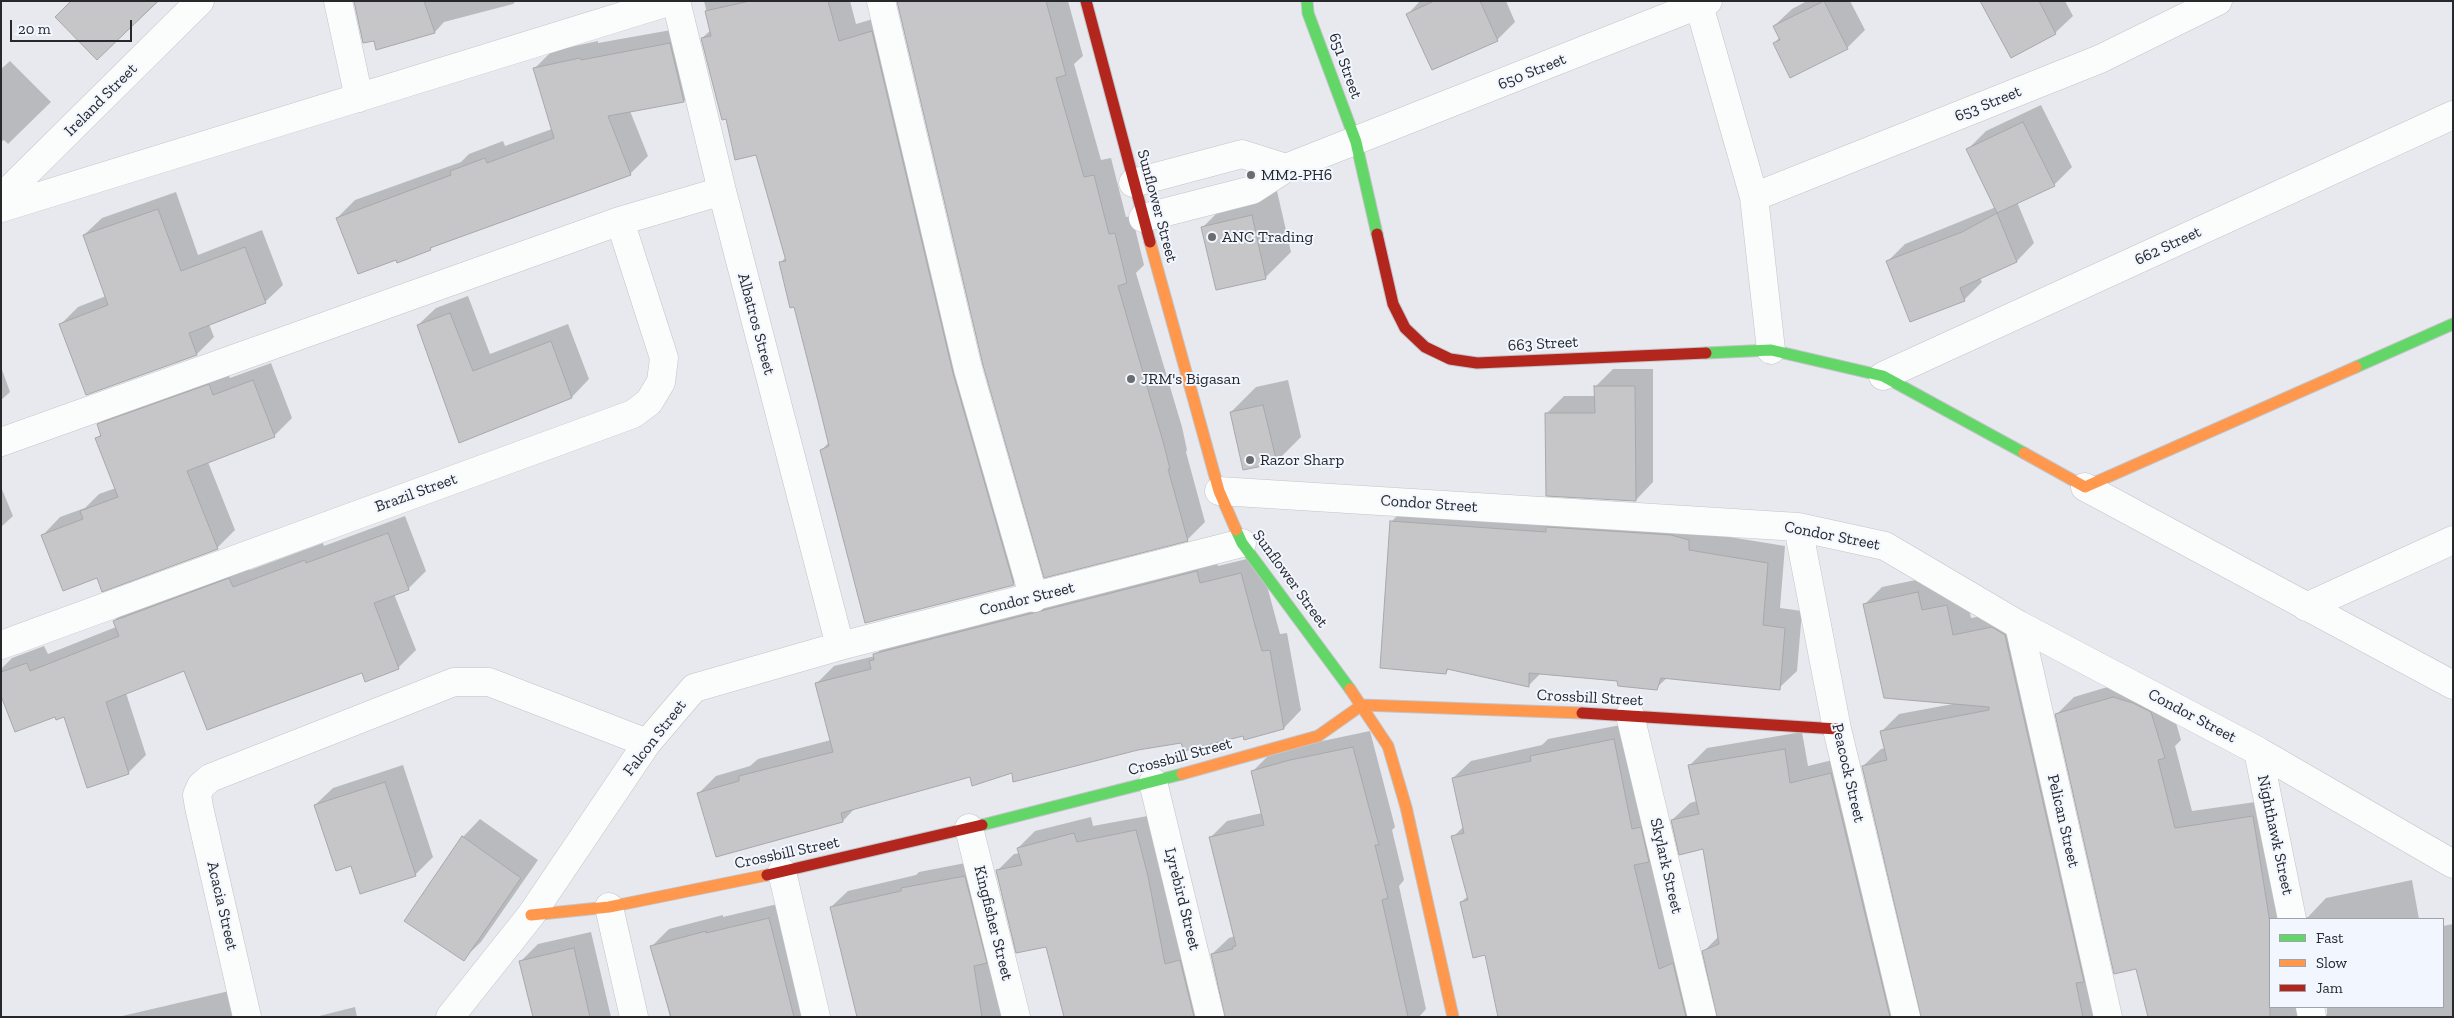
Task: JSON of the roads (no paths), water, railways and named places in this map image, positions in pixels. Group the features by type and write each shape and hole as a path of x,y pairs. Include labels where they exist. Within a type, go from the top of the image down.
{"street":[{"name":"Ireland Street","path":"1,198 200,1"},
{"path":"338,1 359,98"},
{"path":"1,208 671,1"},
{"name":"Albatros Street","path":"676,1 722,191 840,646"},
{"path":"881,1 968,369 1034,598"},
{"name":"Sunflower Street","path":"1086,1 1133,183 1219,491 1242,543 1362,705 1388,746 1406,807 1453,1017"},
{"name":"651 Street","path":"1306,1 1308,13 1356,142"},
{"name":"653 Street","path":"1754,197 2100,59 2218,1"},
{"path":"1703,3 1754,197 1771,350"},
{"name":"650 Street","path":"1143,218 1252,190 1286,168 1356,142 1703,3"},
{"name":"662 Street","path":"1883,376 2453,115"},
{"name":"663 Street","path":"1356,142 1393,304 1405,328 1425,347 1450,359 1477,363 1771,350 1883,376 2085,488"},
{"path":"1133,183 1242,154 1286,168"},
{"path":"1,442 620,221 722,191"},
{"name":"Brazil Street","path":"1,645 633,414 649,402 661,382 664,358 620,221"},
{"path":"2085,488 2453,324"},
{"path":"2085,488 2453,686"},
{"name":"Condor Street","path":"1219,491 1798,527 1885,546 2019,625 2258,752 2453,864"},
{"name":"Peacock Street","path":"1798,527 1837,729 1906,1017"},
{"path":"2306,607 2453,540"},
{"name":"Condor Street","path":"840,646 1034,598 1242,543"},
{"name":"Pelican Street","path":"2019,625 2108,1017"},
{"name":"Falcon Street","path":"450,1017 531,915 647,743 694,688 840,646"},
{"name":"Acacia Street","path":"247,1017 198,795 201,786 210,778 454,682 490,682 647,743"},
{"name":"Crossbill Street","path":"531,915 609,907 782,872 1153,782 1318,736 1362,705 1630,716 1837,729"},
{"name":"Skylark Street","path":"1630,716 1702,1017"},
{"name":"Nighthawk Street","path":"2258,752 2292,918"},
{"name":"Lyrebird Street","path":"1153,782 1210,1017"},
{"name":"Kingfisher Street","path":"969,828 1016,1017"},
{"path":"782,872 816,1017"},
{"path":"609,907 634,1017"}],"place":[{"name":"MM2-PH6","path":"1251,175"},
{"name":"ANC Trading","path":"1212,237"},
{"name":"JRM's Bigasan","path":"1131,379"},
{"name":"Razor Sharp","path":"1250,460"}]}
